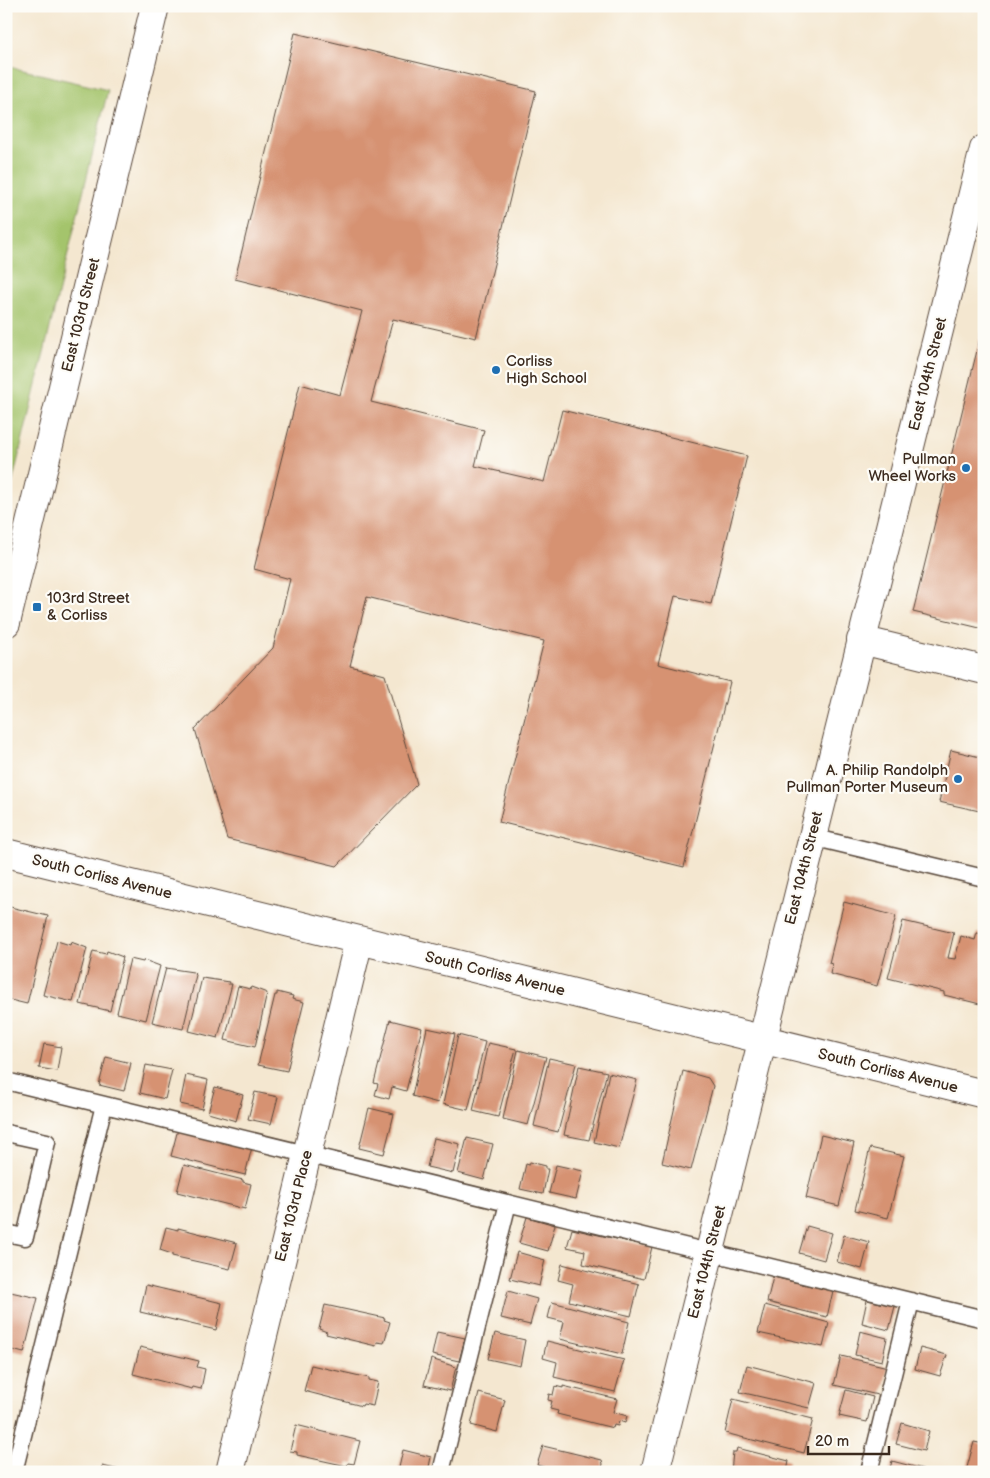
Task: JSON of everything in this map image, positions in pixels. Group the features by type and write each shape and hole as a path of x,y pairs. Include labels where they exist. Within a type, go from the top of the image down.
{"street":[{"name":"East 103rd Street","path":"6,623 155,6"},
{"name":"East 104th Street","path":"655,1472 984,149"},
{"path":"861,640 984,670"},
{"name":"South Corliss Avenue","path":"6,853 984,1094"},
{"name":"East 103rd Place","path":"230,1472 359,940"}],"lane":[{"path":"812,836 984,878"},
{"path":"6,1081 984,1319"},
{"path":"14,1472 104,1105"},
{"path":"6,1133 47,1142 25,1237 6,1233"},
{"path":"441,1472 508,1203"},
{"path":"870,1472 911,1301"}],"green space":[{"path":"6,66 108,90 6,508"}],"building":[{"path":"295,33 536,91 476,338 393,319 371,402 484,430 475,466 544,482 562,410 747,456 711,604 675,596 658,664 730,682 684,867 499,822 544,641 367,597 350,666 385,675 417,784 337,866 227,839 195,729 273,648 290,579 254,569 300,384 340,395 362,311 235,279"},
{"name":"Pullman Wheel Works","path":"984,326 984,629 913,612"},
{"name":"A. Philip Randolph Pullman Porter Museum","path":"951,750 984,758 984,812 939,802"},
{"path":"844,902 896,916 877,986 830,974 832,964 829,963"},
{"path":"6,906 48,916 27,1004 6,999"},
{"path":"903,921 954,933 948,958 955,959 961,936 975,940 977,933 984,934 984,1005 944,995 944,992 888,978"},
{"path":"57,941 70,945 71,942 87,948 73,1002 43,995"},
{"path":"93,951 106,954 107,951 123,957 110,1011 80,1004"},
{"path":"130,959 143,962 144,960 160,966 146,1020 117,1013"},
{"path":"166,968 193,972 196,975 183,1029 152,1022"},
{"path":"202,978 232,984 218,1038 189,1031"},
{"path":"238,986 250,989 251,987 267,993 255,1047 225,1040"},
{"path":"277,992 293,996 292,999 304,1002 287,1071 258,1065"},
{"path":"390,1020 422,1028 406,1091 392,1087 389,1099 375,1095 378,1084 374,1083"},
{"path":"427,1028 455,1034 438,1103 412,1096"},
{"path":"458,1035 485,1042 468,1110 443,1104"},
{"path":"488,1043 516,1049 498,1117 473,1111"},
{"path":"44,1044 61,1047 57,1071 39,1068"},
{"path":"518,1050 546,1057 528,1125 503,1119"},
{"path":"106,1057 131,1063 124,1091 99,1085"},
{"path":"549,1058 576,1064 558,1132 534,1126"},
{"path":"146,1065 172,1070 165,1099 140,1093"},
{"path":"579,1066 607,1072 589,1140 564,1135"},
{"path":"683,1071 708,1078 713,1086 691,1170 662,1163"},
{"path":"609,1073 637,1080 619,1148 594,1142"},
{"path":"186,1075 208,1080 202,1109 180,1104"},
{"path":"215,1087 243,1095 236,1121 208,1113"},
{"path":"255,1092 278,1097 271,1124 248,1119"},
{"path":"369,1108 394,1114 384,1154 359,1148"},
{"path":"178,1129 252,1147 245,1175 171,1156"},
{"path":"821,1135 854,1143 839,1206 806,1198"},
{"path":"434,1138 460,1144 453,1173 427,1167"},
{"path":"467,1138 493,1144 484,1180 458,1173"},
{"path":"870,1148 904,1156 888,1218 855,1210"},
{"path":"530,1162 546,1166 546,1169 548,1169 543,1194 520,1189 526,1164 529,1165"},
{"path":"184,1165 243,1180 243,1182 251,1184 245,1209 177,1192"},
{"path":"556,1165 583,1171 576,1199 549,1193"},
{"path":"527,1217 555,1225 548,1251 519,1243"},
{"path":"807,1226 832,1233 824,1260 799,1253"},
{"path":"166,1227 178,1230 178,1228 237,1243 230,1269 172,1256 172,1254 160,1250"},
{"path":"572,1229 652,1247 644,1279 583,1264 585,1251 567,1247"},
{"path":"844,1235 869,1242 862,1269 837,1262"},
{"path":"517,1252 545,1260 539,1286 510,1279"},
{"path":"562,1264 639,1284 631,1316 569,1301 573,1284 558,1280"},
{"path":"773,1277 833,1291 827,1317 767,1302"},
{"path":"146,1285 222,1303 216,1330 140,1312"},
{"path":"6,1291 38,1298 24,1353 8,1349 6,1354"},
{"path":"508,1291 537,1299 530,1325 501,1318"},
{"path":"867,1300 895,1306 889,1330 862,1323"},
{"path":"552,1302 629,1322 622,1354 560,1339 564,1322 548,1318"},
{"path":"325,1305 385,1318 384,1320 390,1322 384,1343 377,1342 376,1346 326,1334 327,1332 319,1329"},
{"path":"765,1305 829,1323 823,1347 758,1333"},
{"path":"860,1331 887,1338 882,1361 855,1355"},
{"path":"437,1332 465,1338 459,1361 432,1355"},
{"path":"495,1333 525,1340 520,1366 488,1359"},
{"path":"547,1341 624,1360 615,1392 554,1377 557,1362 543,1358"},
{"path":"140,1347 199,1361 197,1367 205,1369 201,1389 193,1387 192,1389 133,1374"},
{"path":"920,1348 947,1355 940,1376 915,1369"},
{"path":"841,1356 888,1367 882,1396 834,1385"},
{"path":"431,1359 456,1367 450,1391 424,1385"},
{"path":"311,1365 369,1378 369,1380 378,1382 373,1406 363,1404 362,1406 304,1391"},
{"path":"747,1365 816,1383 809,1408 740,1392"},
{"path":"555,1386 563,1388 563,1386 617,1399 613,1412 627,1416 625,1423 619,1421 618,1426 614,1425 613,1428 557,1414 558,1411 550,1409 552,1401 548,1400 549,1394 553,1395"},
{"path":"846,1390 873,1397 867,1422 839,1416"},
{"path":"479,1393 505,1400 497,1432 471,1425"},
{"path":"733,1399 813,1419 804,1453 725,1433"},
{"path":"902,1423 929,1431 924,1451 896,1444"},
{"path":"296,1425 360,1441 354,1464 348,1463 347,1466 297,1455 297,1452 290,1451"},
{"path":"974,1442 984,1444 984,1472 966,1471"},
{"path":"543,1446 602,1460 601,1472 542,1472 544,1467 537,1465"},
{"path":"737,1448 789,1461 787,1472 731,1472 733,1452 736,1452"},
{"path":"403,1450 431,1457 428,1472 398,1472"},
{"path":"892,1461 923,1469 922,1472 889,1472"},
{"path":"102,1466 125,1471 125,1472 101,1472"}],"place":[{"name":"Corliss High School","path":"496,370"},
{"name":"Pullman Wheel Works","path":"966,468"},
{"name":"103rd Street & Corliss","path":"37,607"},
{"name":"A. Philip Randolph Pullman Porter Museum","path":"958,779"}]}
